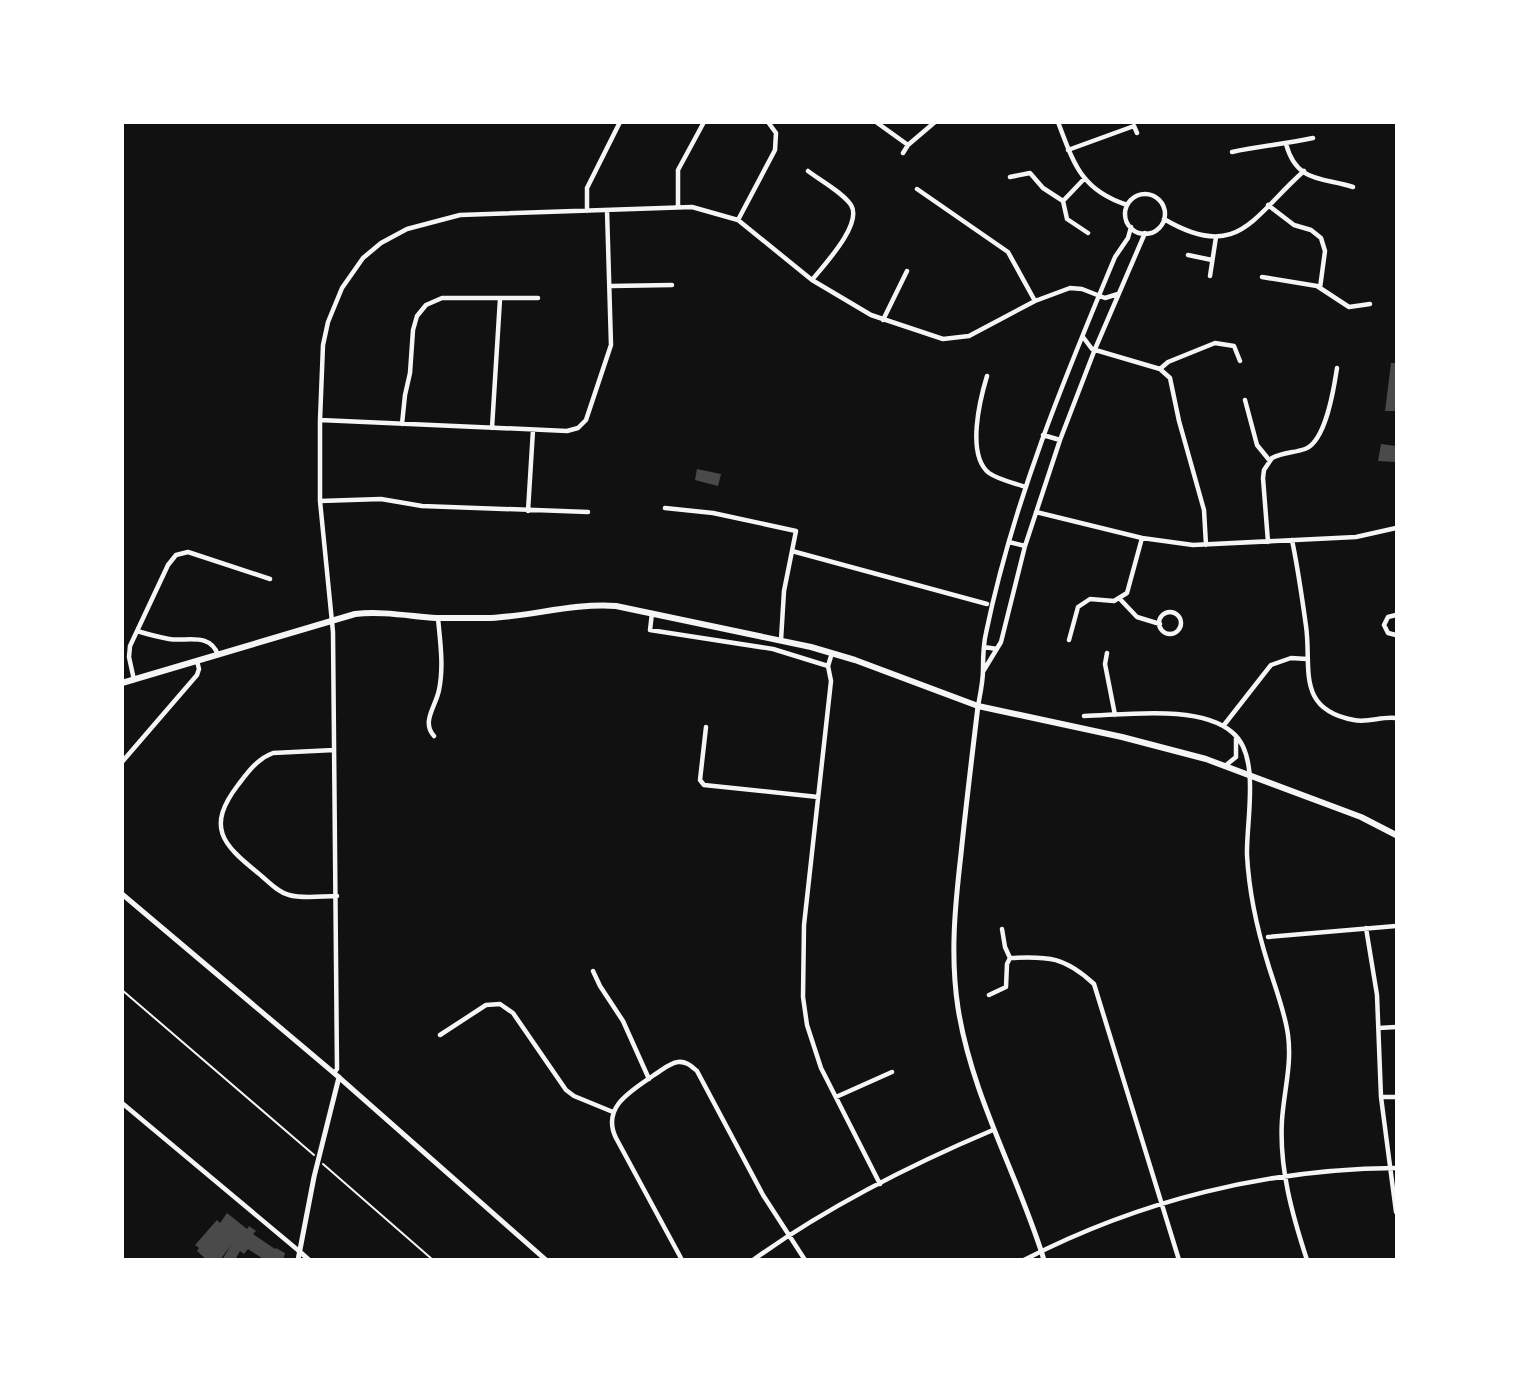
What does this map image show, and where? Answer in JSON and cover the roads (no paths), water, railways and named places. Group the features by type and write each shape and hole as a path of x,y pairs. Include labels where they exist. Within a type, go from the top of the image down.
{"main road":[{"path":"122,683 332,620 370,612 438,618 509,617 587,605 616,606 781,639 832,653 978,706 1122,737 1224,766 1361,817 1396,835"}],"street":[{"path":"587,211 587,188 620,122"},
{"path":"678,207 678,170 704,122"},
{"path":"738,220 775,150 776,133 768,122"},
{"path":"876,122 908,145"},
{"path":"902,153 935,122"},
{"path":"1058,122 1068,150 1084,179 1100,194 1127,205"},
{"path":"1068,150 1134,126 1137,132"},
{"path":"1232,152 1312,138"},
{"path":"1286,144 1293,162 1318,181 1353,187"},
{"path":"808,171 849,202 854,212 853,222 846,236 812,280"},
{"path":"1164,219 1187,232 1216,237 1239,232 1304,171"},
{"path":"1010,177 1030,173 1043,188 1063,201 1067,219 1088,233"},
{"path":"1063,201 1084,179"},
{"path":"917,189 1008,252 1035,301"},
{"path":"1152,195 1164,206 1164,219 1156,230 1145,233 1131,227 1125,216 1127,205 1135,196 1152,195"},
{"path":"1268,205 1294,225 1311,230 1321,238 1325,251 1320,288"},
{"path":"298,1259 337,1067 332,620 320,501 323,345 328,322 342,288 371,250 407,229 443,218 474,214 678,207 704,209 738,220 833,294 883,320 932,337 960,338 1035,301 1070,288 1109,298 1118,294"},
{"path":"320,420 533,430 567,431 578,428 586,420 612,342 607,209"},
{"path":"1044,1259 993,1130 967,1050 958,1009 954,970 955,906 984,671 984,647 1009,542 1043,435 1115,257 1131,227"},
{"path":"984,671 998,649 1025,547 1060,440 1095,349 1145,233"},
{"path":"1210,276 1216,237"},
{"path":"1188,255 1212,260"},
{"path":"883,320 907,271"},
{"path":"1262,276 1320,288 1349,307 1370,304"},
{"path":"611,286 672,285"},
{"path":"402,424 413,330 420,312 429,303 442,298 538,298"},
{"path":"492,428 500,299"},
{"path":"1082,336 1087,344 1095,349 1160,369 1170,378 1204,510 1206,545"},
{"path":"1160,369 1168,362 1215,342 1234,346 1240,361"},
{"path":"1268,542 1264,470 1269,461 1283,453 1307,448 1320,435 1337,368"},
{"path":"987,376 977,418 981,461 991,474 1026,487"},
{"path":"1245,400 1257,445 1269,461"},
{"path":"528,511 533,430"},
{"path":"1043,435 1060,440"},
{"path":"320,501 381,499 417,506 588,512"},
{"path":"665,508 713,513 796,531 784,591 781,639"},
{"path":"1036,512 1142,538 1206,545 1356,537 1396,528"},
{"path":"1069,640 1078,607 1090,599 1114,601 1127,593 1142,538"},
{"path":"1292,540 1307,629 1307,659 1312,692 1327,710 1352,720 1396,718"},
{"path":"1009,542 1025,547"},
{"path":"792,551 987,604"},
{"path":"134,680 130,651 136,631 172,558 188,552 270,579"},
{"path":"1119,598 1137,617 1160,624 1165,633 1178,631 1180,617 1170,612 1161,617 1160,624"},
{"path":"652,612 650,630 773,649 828,666"},
{"path":"1396,615 1388,617 1384,625 1388,634 1396,635"},
{"path":"434,736 428,723 441,681 438,618"},
{"path":"136,631 170,639 203,639 213,646 218,654"},
{"path":"984,647 998,649"},
{"path":"832,653 828,666 831,681 804,925 804,1011 821,1068 880,1184"},
{"path":"1107,653 1105,664 1115,715"},
{"path":"1224,725 1271,665 1284,659 1307,659"},
{"path":"122,762 197,675 197,661"},
{"path":"1084,716 1186,715 1224,725 1236,734 1245,750 1251,776 1247,827 1250,888 1264,951 1288,1033 1290,1061 1282,1120 1285,1176 1307,1259"},
{"path":"706,727 700,780 704,785 818,797"},
{"path":"1224,766 1236,757 1236,734"},
{"path":"334,750 273,753 266,756 252,767 236,787 222,808 220,820 223,837 235,855 279,890 297,896 337,896"},
{"path":"122,894 336,1075 546,1259"},
{"path":"1269,937 1396,926"},
{"path":"1002,929 1010,958"},
{"path":"1366,929 1377,995 1381,1097 1396,1212"},
{"path":"1010,958 1058,960 1072,966 1094,984 1179,1259"},
{"path":"989,995 1006,987 1007,964 1010,958"},
{"path":"593,971 623,1021 649,1079"},
{"path":"440,1035 486,1005 504,1006 513,1013 566,1090 613,1112"},
{"path":"1379,1027 1396,1027"},
{"path":"682,1259 614,1134 612,1121 613,1112 621,1099 677,1062 694,1068 757,1185 805,1259"},
{"path":"836,1097 892,1072"},
{"path":"1381,1097 1396,1097"},
{"path":"122,1103 309,1259"},
{"path":"753,1259 880,1184 993,1130"},
{"path":"1024,1259 1110,1221 1202,1191 1285,1176 1396,1168"}]}
